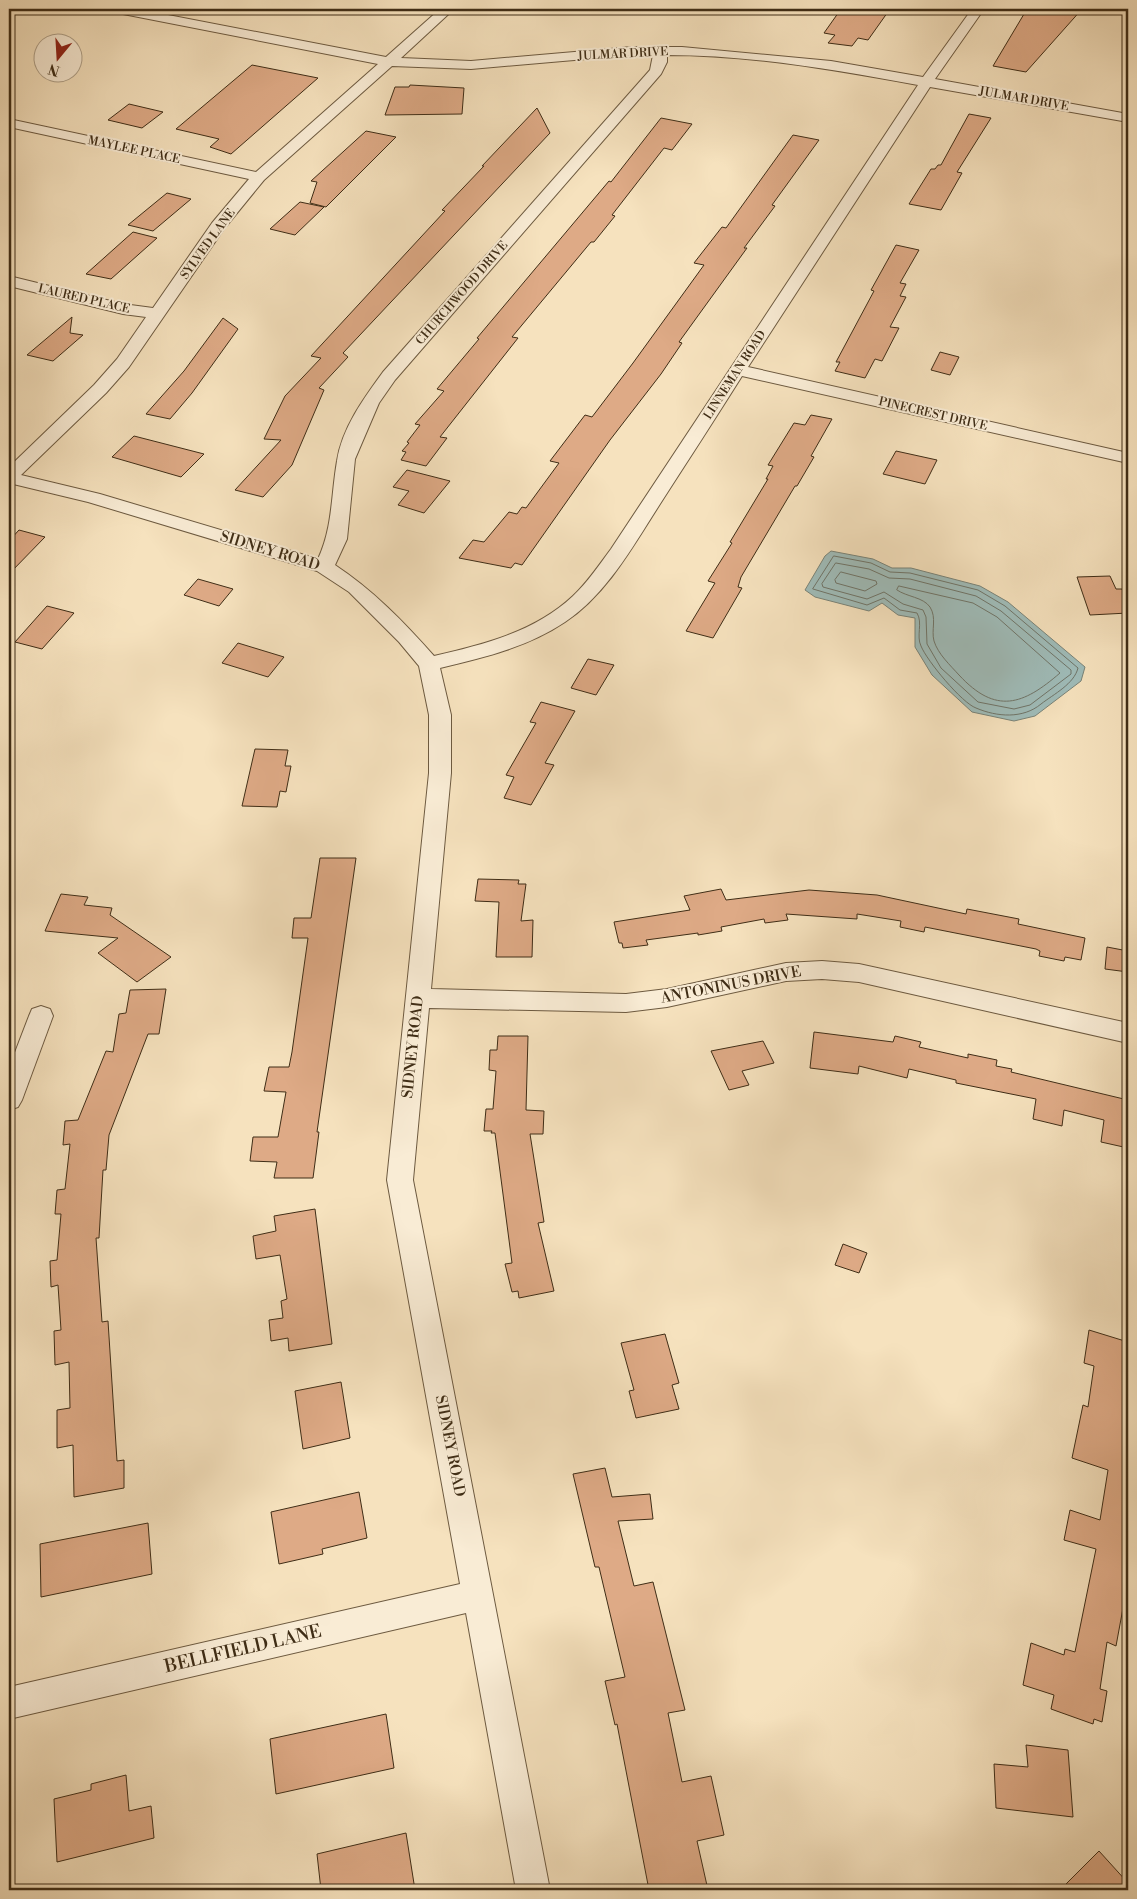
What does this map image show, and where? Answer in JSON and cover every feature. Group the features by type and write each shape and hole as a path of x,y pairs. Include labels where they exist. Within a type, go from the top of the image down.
{"street":[{"name":"JULMAR DRIVE","path":"118,9 246,36 389,62 471,65 660,51 754,56 928,82 1128,118"},
{"name":"SYLVED LANE","path":"9,477 100,389 123,363 159,314 218,226 259,178 448,9"},
{"name":"LINNEMAN ROAD","path":"428,664 487,649 525,635 552,621 574,606 591,589 618,552 978,9"},
{"name":"CHURCHWOOD DRIVE","path":"324,567 337,539 346,459 354,436 370,403 389,376 656,71 660,62 660,51"},
{"name":"MAYLEE PLACE","path":"9,123 259,178"},
{"name":"LAURED PLACE","path":"9,281 123,309 159,314"},
{"name":"PINECREST DRIVE","path":"738,370 1128,458"},
{"name":"SIDNEY ROAD","path":"9,477 152,515 324,567 356,588 406,637 428,664 440,715 440,774 400,1180 533,1890"},
{"name":"ANTONINUS DRIVE","path":"418,998 626,1003 667,998 786,972 822,970 859,973 1128,1033"},
{"path":"9,1100 41,1016"},
{"name":"BELLFIELD LANE","path":"9,1703 478,1595"}],"water":[{"path":"831,551 873,559 892,568 911,568 980,586 1008,602 1085,667 1081,681 1035,716 1014,721 972,712 932,675 915,647 915,618 898,615 882,603 869,611 815,597 805,590 825,556"}],"building":[{"path":"841,9 890,9 868,40 858,38 852,46 828,43 835,35 824,33"},
{"path":"1027,9 1082,9 1026,72 993,66"},
{"path":"252,65 318,78 231,154 210,147 219,139 176,129"},
{"path":"410,85 464,88 462,114 385,115 395,87 409,87"},
{"path":"129,104 163,112 142,128 108,120"},
{"path":"537,108 550,133 343,353 348,357 319,388 324,390 292,465 263,497 235,490 281,440 264,439 285,396 321,358 311,356 445,211 442,210 484,166 482,166"},
{"path":"969,114 991,118 957,172 962,173 941,210 909,204 931,169 941,165"},
{"path":"661,118 692,124 672,150 664,148 612,215 615,216 512,337 518,338 440,437 447,438 426,466 401,460 406,452 402,451 420,425 415,424 444,391 437,389 479,339 477,338 609,181 611,182"},
{"path":"366,131 396,137 326,207 310,203 317,182 311,181"},
{"path":"793,135 819,140 772,205 775,206 744,248 747,248 679,342 682,343 661,374 610,440 522,565 515,563 511,568 459,558 473,540 484,542 509,512 517,514 522,507 526,508 559,463 550,461 585,415 592,417 633,363 704,265 694,263 722,227 726,228"},
{"path":"167,193 191,199 153,231 128,225"},
{"path":"300,202 324,207 295,235 270,229"},
{"path":"133,232 157,238 111,279 86,274"},
{"path":"896,245 919,250 900,283 906,284 900,296 906,297 890,327 899,328 882,361 875,359 865,378 835,371 840,362 836,362 874,291 871,290"},
{"path":"72,317 70,333 83,335 53,361 27,355"},
{"path":"223,318 238,329 192,393 170,419 146,414 184,371"},
{"path":"940,352 959,357 950,375 931,370"},
{"path":"811,415 832,419 811,456 814,457 741,577 738,587 742,588 713,638 686,631 715,583 708,581 768,479 766,479 773,466 768,465 794,423 805,425"},
{"path":"134,436 204,454 181,477 112,457"},
{"path":"896,451 937,460 925,484 883,474"},
{"path":"407,470 450,481 424,513 398,505 409,491 393,487"},
{"path":"19,530 45,537 9,574 9,541"},
{"path":"1110,576 1116,589 1122,589 1128,604 1128,613 1090,615 1077,577"},
{"path":"198,579 233,589 219,606 184,595"},
{"path":"47,606 74,613 42,649 15,642"},
{"path":"238,643 284,657 268,677 222,663"},
{"path":"588,659 614,665 596,695 571,688"},
{"path":"541,702 575,711 545,763 554,765 531,805 504,798 514,777 506,775 536,723 530,722"},
{"path":"255,749 288,750 285,766 291,766 286,792 280,791 277,807 242,806"},
{"path":"320,858 356,858 317,1132 319,1132 313,1178 274,1178 277,1162 250,1161 253,1137 278,1137 286,1092 264,1091 269,1067 289,1067 308,938 292,938 294,918 311,918"},
{"path":"478,879 519,880 518,884 526,884 521,921 533,920 532,957 496,957 499,902 475,901"},
{"path":"721,889 726,900 809,890 877,895 966,914 967,909 1019,919 1018,924 1085,938 1081,960 1065,957 1064,961 1039,956 1040,951 1036,949 925,927 924,932 900,927 901,921 857,914 857,919 786,914 788,920 765,923 764,919 721,927 722,931 646,940 648,945 623,948 622,943 619,943 614,922 690,910 684,896"},
{"path":"61,894 88,897 84,905 112,908 110,915 171,957 137,982 98,953 118,938 45,931"},
{"path":"1107,947 1128,951 1128,972 1105,969"},
{"path":"166,989 159,1034 148,1034 109,1135 106,1170 103,1170 99,1238 96,1238 102,1322 108,1321 117,1461 124,1460 124,1488 74,1497 73,1445 57,1448 57,1410 70,1408 69,1362 55,1365 54,1331 61,1330 58,1285 51,1287 50,1261 57,1260 61,1214 55,1214 57,1190 65,1189 70,1144 63,1145 65,1121 78,1120 106,1051 113,1052 119,1014 126,1013 130,990"},
{"path":"814,1032 893,1042 895,1036 921,1042 919,1047 968,1058 968,1054 997,1060 996,1066 1012,1069 1011,1072 1128,1100 1128,1148 1101,1142 1104,1120 1064,1110 1062,1126 1033,1119 1036,1099 956,1083 956,1080 909,1069 907,1078 859,1066 858,1074 810,1068"},
{"path":"498,1036 528,1036 526,1110 544,1111 543,1134 530,1134 544,1222 538,1223 554,1291 519,1298 518,1291 512,1292 505,1264 512,1263 495,1133 484,1131 486,1109 493,1109 496,1071 489,1070 490,1050 497,1050"},
{"path":"763,1041 774,1063 742,1071 749,1085 729,1090 711,1051"},
{"path":"315,1209 332,1344 289,1351 288,1338 271,1341 269,1320 283,1318 281,1301 287,1299 280,1255 256,1259 253,1236 276,1231 274,1216"},
{"path":"843,1244 867,1253 859,1273 835,1265"},
{"path":"1089,1330 1128,1342 1128,1581 1116,1646 1107,1642 1100,1689 1107,1691 1102,1722 1094,1719 1093,1724 1051,1709 1054,1695 1023,1685 1031,1643 1064,1655 1065,1649 1075,1652 1096,1549 1064,1540 1070,1510 1100,1520 1108,1470 1072,1458 1083,1405 1088,1407 1094,1366 1084,1363"},
{"path":"665,1334 679,1383 672,1385 679,1409 636,1418 629,1391 634,1390 621,1343"},
{"path":"341,1382 350,1438 303,1449 295,1391"},
{"path":"605,1468 612,1497 650,1494 653,1519 618,1521 634,1586 653,1582 685,1710 668,1713 682,1782 711,1776 724,1835 697,1841 708,1890 649,1890 617,1724 615,1725 605,1681 625,1677 599,1567 595,1567 573,1474"},
{"path":"359,1492 367,1538 322,1549 323,1554 279,1564 271,1512"},
{"path":"148,1523 152,1574 41,1597 40,1544"},
{"path":"386,1714 394,1768 276,1794 270,1739"},
{"path":"1026,1745 1068,1750 1073,1817 996,1808 994,1764 1028,1767"},
{"path":"126,1775 129,1811 151,1806 154,1838 57,1862 54,1799 91,1790 91,1784"},
{"path":"406,1833 415,1890 347,1890 342,1886 321,1890 317,1854"},
{"path":"1099,1851 1128,1883 1128,1890 1060,1890"}]}
